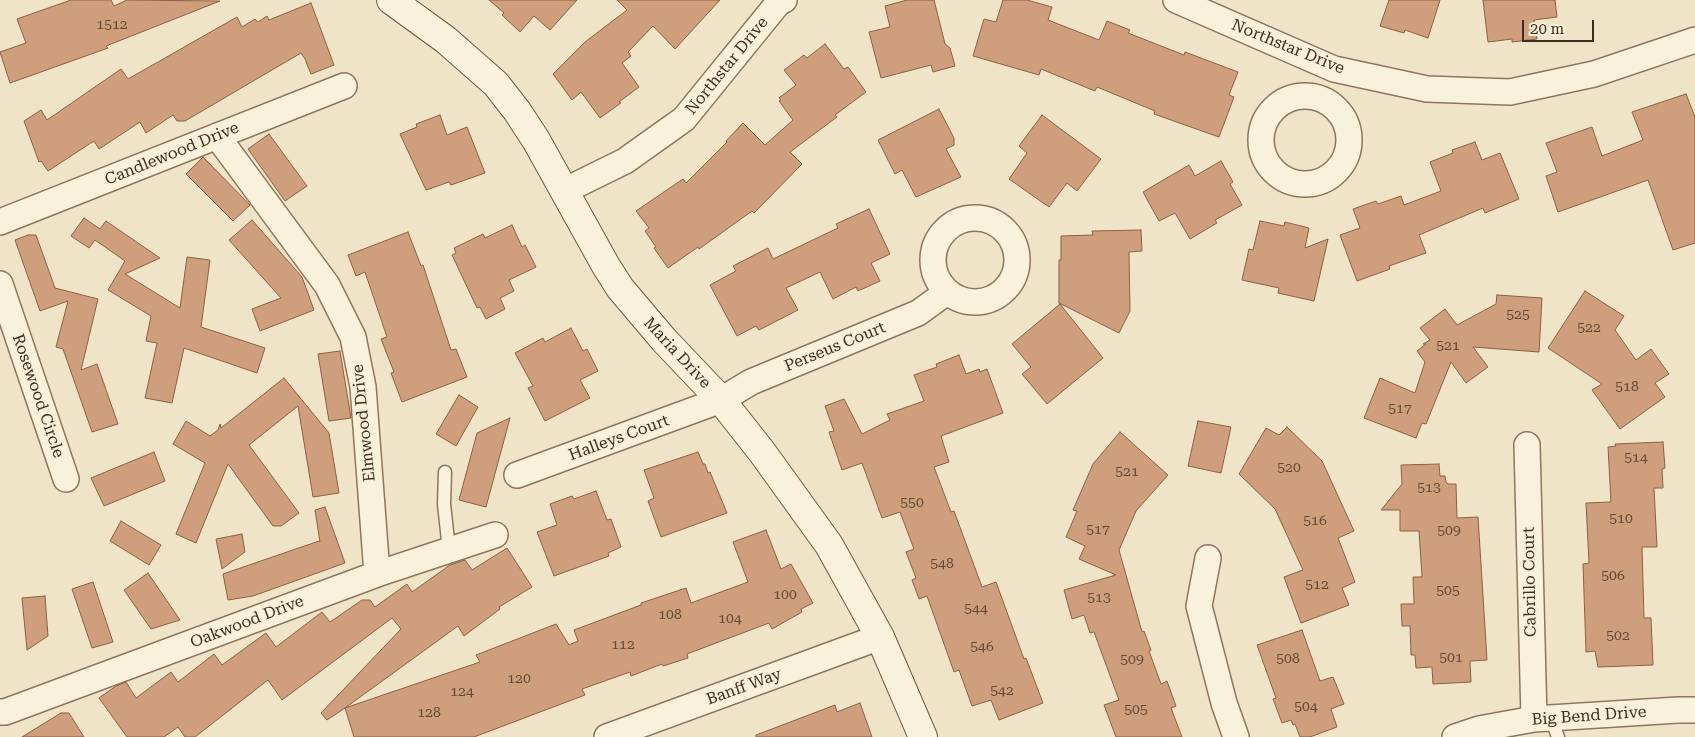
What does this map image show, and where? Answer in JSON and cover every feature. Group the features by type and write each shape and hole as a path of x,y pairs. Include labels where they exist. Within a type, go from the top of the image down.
{"street":[{"name":"Maria Drive","path":"391,0 446,40 496,84 517,111 536,140 620,288 664,340 721,400 762,452 830,545 880,637 923,737"},
{"name":"Northstar Drive","path":"1176,0 1334,69 1428,89 1510,92 1594,74 1695,40"},
{"name":"Northstar Drive","path":"564,191 625,161 684,119 780,1"},
{"path":"1322,99 1334,69"},
{"name":"Candlewood Drive","path":"0,222 344,86"},
{"name":"Elmwood Drive","path":"217,136 327,285 353,337 363,387 377,574"},
{"name":"Rosewood Circle","path":"0,284 66,479"},
{"name":"Perseus Court","path":"721,400 751,382 918,314 948,292"},
{"name":"Halleys Court","path":"517,475 721,400"},
{"name":"Cabrillo Court","path":"1527,445 1547,724"},
{"name":"Oakwood Drive","path":"0,712 14,709 377,574 495,535"},
{"path":"1208,558 1199,606 1224,703 1236,737"},
{"name":"Banff Way","path":"607,737 880,637"},
{"name":"Big Bend Drive","path":"1455,737 1479,729 1695,710"}],"lane":[{"path":"445,472 444,504 449,550"}],"building":[{"path":"71,0 111,0 114,6 127,0 220,1 106,46 108,48 10,83 0,52 26,43 17,19"},
{"path":"489,0 577,0 550,30 534,16 520,32 502,15 504,13"},
{"path":"617,0 720,0 675,49 653,26 628,52 631,56 622,63 639,87 600,118 581,92 572,100 553,74 585,42 627,10"},
{"path":"907,0 934,0 945,44 950,48 955,66 933,72 931,65 881,78 869,32 890,27 885,6"},
{"path":"1003,0 1027,0 1052,7 1048,20 1099,40 1107,21 1130,30 1128,33 1184,55 1185,52 1238,72 1229,95 1234,97 1219,137 1154,114 1155,111 1097,87 1095,91 1041,69 1039,75 973,56 984,19 996,22"},
{"path":"1389,0 1440,0 1428,38 1405,30 1404,33 1380,26"},
{"path":"1483,0 1555,0 1557,17 1534,20 1537,39 1512,42 1512,39 1488,42"},
{"path":"311,3 334,65 311,74 301,53 185,121 177,121 173,115 146,133 140,122 99,149 94,141 48,171 41,161 39,162 24,121 41,110 47,120 121,69 128,79 237,17 242,27 255,19 258,22 267,16 269,20"},
{"path":"825,44 844,69 848,67 866,92 835,115 837,117 790,152 802,164 754,213 752,211 699,249 698,247 668,268 645,231 649,228 636,211 683,179 686,183 743,123 765,145 793,120 779,101 781,100 779,98 796,85 784,70 804,55 807,58"},
{"path":"1686,94 1695,117 1695,243 1673,250 1648,180 1558,212 1546,176 1557,172 1546,143 1592,127 1602,156 1643,140 1632,112"},
{"path":"939,109 954,138 954,145 946,149 961,177 916,197 902,170 895,174 878,140"},
{"path":"440,115 447,135 467,127 485,173 451,185 449,182 426,190 400,134 417,127 416,124"},
{"path":"1042,115 1101,159 1077,191 1067,183 1049,207 1009,179 1027,153 1019,146"},
{"path":"269,134 307,186 285,201 248,149"},
{"path":"1475,142 1482,160 1500,153 1519,199 1485,213 1483,208 1419,235 1426,253 1389,266 1390,269 1357,281 1340,235 1360,228 1353,209 1376,201 1378,204 1401,196 1404,205 1441,191 1430,162 1453,153 1452,150"},
{"path":"203,157 250,205 233,221 186,174"},
{"path":"1221,161 1233,182 1230,184 1242,205 1215,220 1217,223 1190,239 1175,213 1159,221 1143,192 1189,165 1195,176"},
{"path":"869,209 890,254 871,263 880,281 858,291 856,287 833,299 820,272 786,288 798,310 759,330 756,326 737,336 710,285 736,271 733,266 768,248 773,259 838,228 836,224"},
{"path":"84,218 100,229 106,221 160,258 125,274 180,308 187,257 210,260 201,327 265,348 257,373 184,348 172,403 145,398 157,343 146,341 151,316 108,290 125,261 95,240 89,248 71,236"},
{"path":"252,220 302,277 314,310 260,331 252,309 281,298 229,240"},
{"path":"1260,221 1284,226 1285,222 1309,228 1305,248 1328,239 1314,301 1278,293 1279,288 1242,280 1249,249 1253,250"},
{"path":"512,225 522,247 525,245 536,267 509,280 514,291 500,298 505,309 486,319 480,307 477,308 452,255 456,253 454,248 483,234 485,238"},
{"path":"1141,230 1142,251 1129,252 1130,311 1119,333 1059,303 1061,236 1093,235 1092,231"},
{"path":"408,232 421,266 423,265 451,350 456,349 467,377 402,402 391,373 394,372 381,339 387,337 365,272 356,276 348,255"},
{"path":"28,235 36,235 55,288 98,299 81,370 97,364 118,424 92,432 63,349 56,347 68,301 40,311 15,240"},
{"path":"1585,291 1624,316 1615,330 1636,360 1651,349 1669,374 1655,383 1665,397 1620,429 1592,390 1602,384 1548,348"},
{"path":"1497,295 1542,298 1539,352 1473,347 1488,367 1466,383 1451,362 1426,424 1422,423 1416,438 1364,418 1380,378 1415,393 1425,362 1417,351 1430,340 1420,328 1445,309 1457,325 1496,304"},
{"path":"1060,304 1103,358 1047,404 1022,374 1031,367 1012,344"},
{"path":"571,328 583,351 587,349 598,371 580,380 590,398 545,421 528,388 533,386 515,353 543,338 545,342"},
{"path":"340,351 351,418 329,421 318,354"},
{"path":"959,355 966,374 979,369 980,372 987,369 1003,413 941,436 949,462 934,467 951,512 954,511 982,587 996,582 1024,659 1026,658 1043,703 999,720 991,700 972,706 959,670 954,672 927,596 919,599 912,580 916,578 906,552 914,549 900,512 882,518 862,463 842,470 829,432 834,431 825,406 844,399 862,434 890,420 887,414 924,401 914,375 937,367 936,364"},
{"path":"284,378 329,433 339,493 313,497 298,406 249,445 299,513 281,526 273,526 228,464 196,543 176,534 205,463 173,444 186,421 210,436 218,430 220,424 221,428"},
{"path":"459,395 478,407 456,446 436,434"},
{"path":"510,418 486,507 459,500 477,433"},
{"path":"1198,421 1231,427 1221,473 1188,466"},
{"path":"1287,427 1322,461 1354,531 1338,538 1355,582 1342,588 1349,605 1301,623 1284,577 1303,570 1275,509 1239,474 1266,428 1279,435"},
{"path":"1120,432 1168,475 1136,511 1119,550 1142,632 1144,631 1151,650 1149,651 1161,684 1167,681 1176,706 1171,708 1182,737 1116,737 1104,705 1119,700 1094,632 1090,633 1084,615 1072,619 1064,590 1116,575 1079,559 1085,546 1066,537 1077,511 1073,510 1093,464"},
{"path":"1663,442 1665,468 1662,469 1663,488 1654,488 1657,547 1642,547 1644,618 1651,618 1653,665 1598,667 1595,651 1586,652 1583,564 1589,563 1586,503 1611,502 1608,447 1616,446 1615,444"},
{"path":"154,452 165,481 104,506 91,478"},
{"path":"698,452 708,473 710,472 727,513 661,537 648,501 654,498 644,470"},
{"path":"1439,464 1440,476 1445,476 1448,484 1456,484 1457,518 1478,517 1487,660 1470,661 1471,682 1433,684 1432,667 1416,668 1415,655 1411,655 1410,626 1402,626 1401,604 1414,604 1413,577 1422,577 1419,531 1400,531 1400,510 1381,510 1402,484 1401,465"},
{"path":"596,491 607,520 611,519 621,547 608,553 609,556 554,576 537,532 557,525 550,504 572,496 574,499"},
{"path":"325,507 345,563 253,596 228,600 223,574 320,542 315,510"},
{"path":"121,521 161,545 149,565 110,541"},
{"path":"766,530 781,569 791,564 813,603 801,609 802,612 772,629 769,623 687,654 688,658 663,666 662,664 631,676 630,672 582,689 585,695 474,737 354,737 345,708 480,662 476,655 556,624 569,645 578,641 574,630 641,605 641,603 686,588 691,603 748,582 733,542"},
{"path":"242,534 245,552 222,569 216,539"},
{"path":"507,548 532,587 499,607 500,609 464,636 458,626 327,720 321,713 401,629 392,618 282,700 268,680 195,737 185,737 178,727 164,737 127,737 99,698 116,686 126,682 136,698 171,672 178,682 214,654 222,665 266,633 276,647 322,612 330,622 362,600 370,600 375,607 407,584 412,592 450,565 465,560 472,570"},
{"path":"148,573 180,620 151,629 124,590"},
{"path":"93,582 113,642 92,648 72,589"},
{"path":"45,596 48,636 27,650 22,598"},
{"path":"1302,630 1320,681 1333,677 1344,704 1331,709 1337,727 1310,737 1300,737 1295,724 1293,725 1291,720 1282,723 1273,699 1276,698 1257,645"},
{"path":"860,703 872,737 756,737 756,735 835,705 837,712"},
{"path":"61,713 69,713 84,737 22,737"}]}
